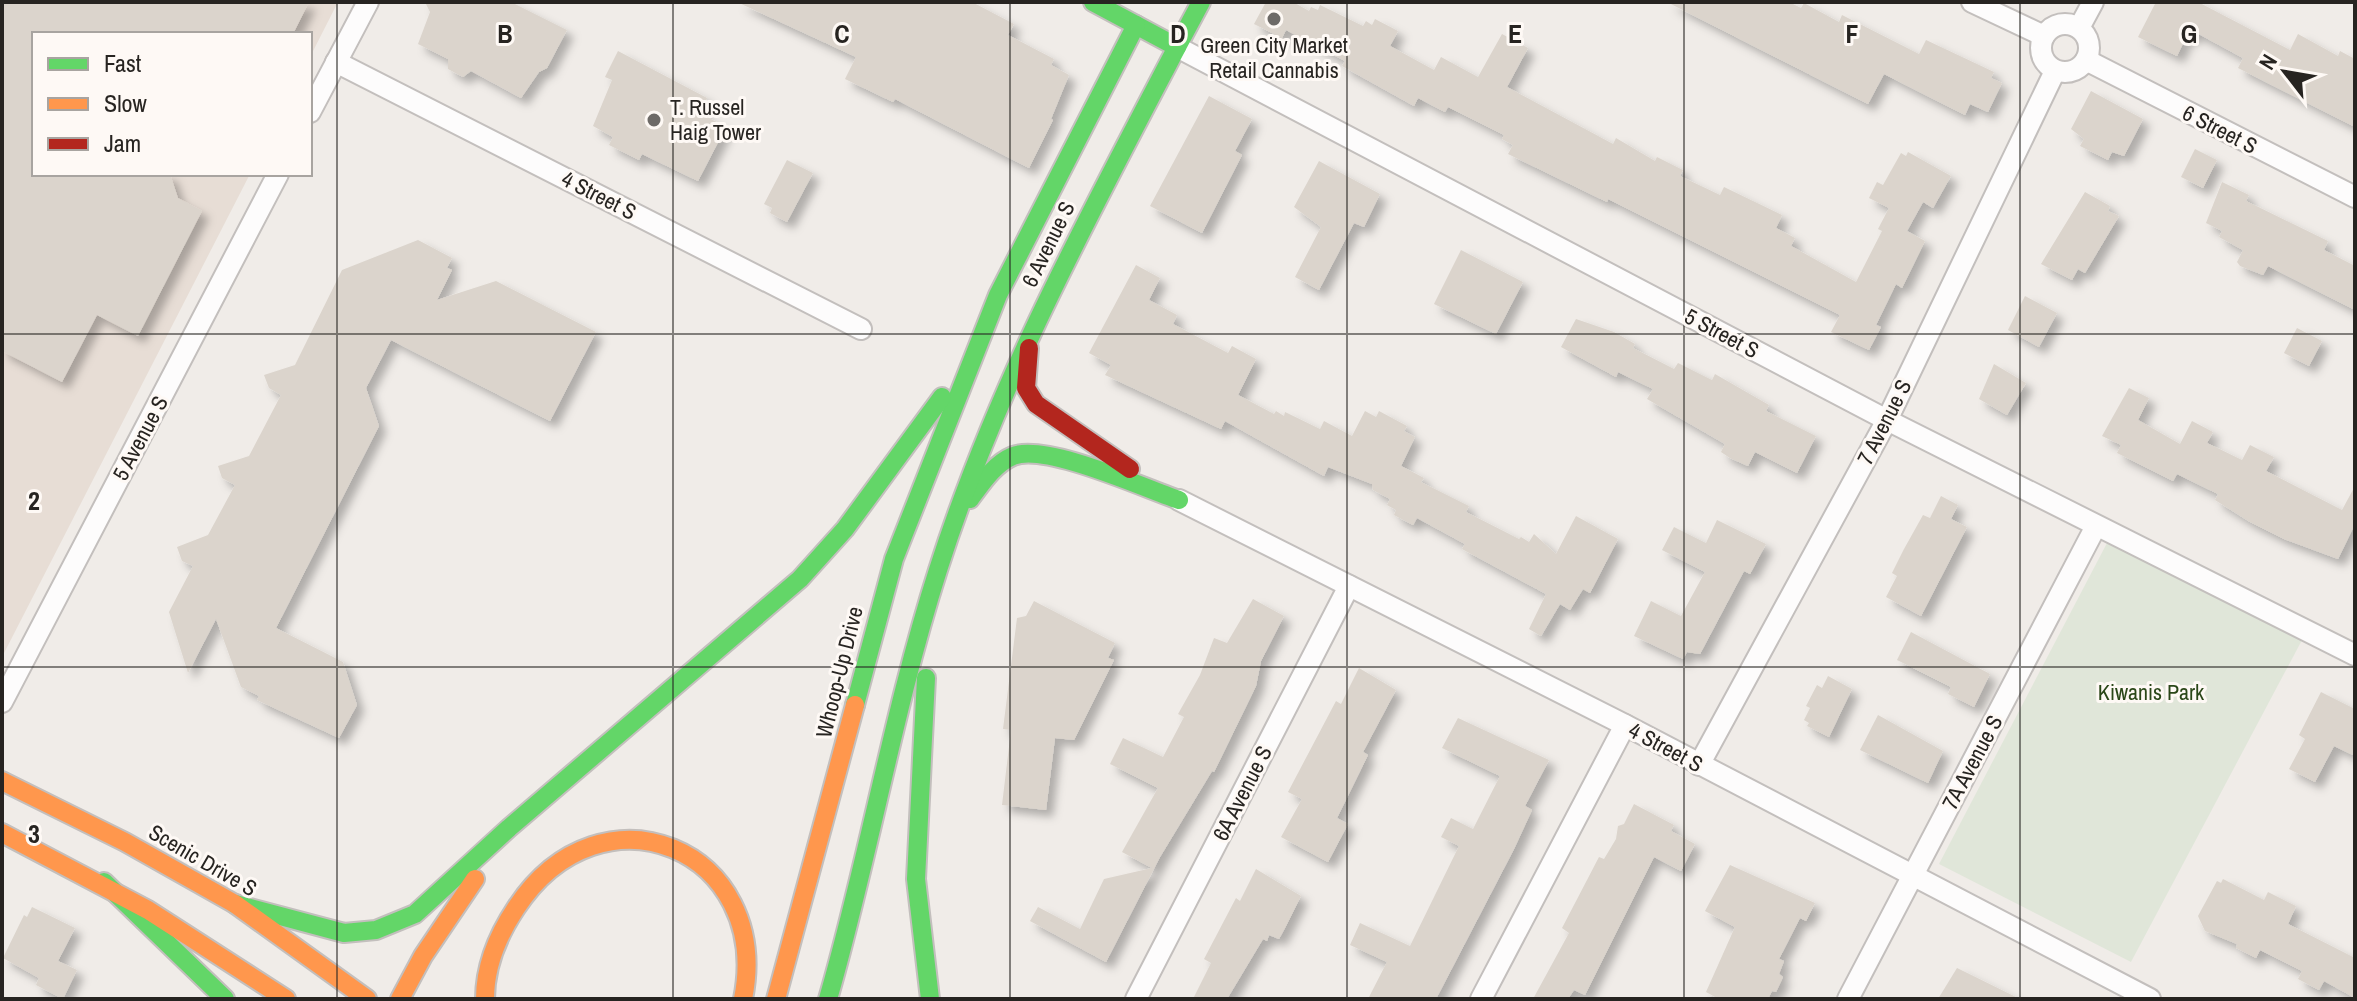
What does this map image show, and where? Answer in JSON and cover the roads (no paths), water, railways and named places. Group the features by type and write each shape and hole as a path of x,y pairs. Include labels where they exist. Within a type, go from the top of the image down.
{"main road":[{"name":"5 Street S","path":"1093,2 1139,19 1177,47"},
{"name":"6 Avenue S","path":"957,516 987,432 1030,335 1201,2"},
{"name":"6 Avenue S","path":"968,364 998,295 1139,19"},
{"path":"1030,335 1026,388 1036,404 1179,500"},
{"path":"235,904 344,933 376,930 415,914 509,828 800,579 845,529 968,364"},
{"name":"Whoop-Up Drive","path":"776,999 894,559 968,364"},
{"path":"828,999 932,592 957,516 992,470 1018,454 1042,455 1067,462 1179,500"},
{"path":"930,999 914,843 932,592"},
{"name":"Scenic Drive S","path":"2,781 125,842 235,904 367,999"},
{"path":"400,999 423,956 509,828"},
{"path":"2,833 104,882 220,952 286,999"},
{"path":"485,999 498,938 516,903 545,869 577,849 620,836 656,841 688,853 710,871 730,900 741,925 749,963 743,999"},
{"path":"104,882 225,999"}],"street":[{"path":"312,108 368,2"},
{"path":"1972,2 2044,36"},
{"path":"2079,28 2093,2"},
{"path":"2064,24 2079,28 2089,41 2086,60 2071,73 2055,71 2041,52 2044,36 2064,24"},
{"name":"5 Street S","path":"1177,47 1887,420 2355,655"},
{"name":"6 Street S","path":"2086,60 2355,197"},
{"name":"4 Street S","path":"336,62 861,329"},
{"name":"7 Avenue S","path":"1699,765 1887,420 2055,71"},
{"name":"5 Avenue S","path":"2,702 277,176"},
{"name":"4 Street S","path":"1179,500 1625,725 1911,877 2150,999"},
{"name":"7A Avenue S","path":"1848,999 2096,526"},
{"name":"6A Avenue S","path":"1136,999 1349,586"},
{"path":"1481,999 1625,725"}],"place":[{"name":"Green City Market Retail Cannabis","path":"1274,19"},
{"name":"T. Russel Haig Tower","path":"654,120"}],"park label":[{"name":"Kiwanis Park","path":"2151,692"}]}
